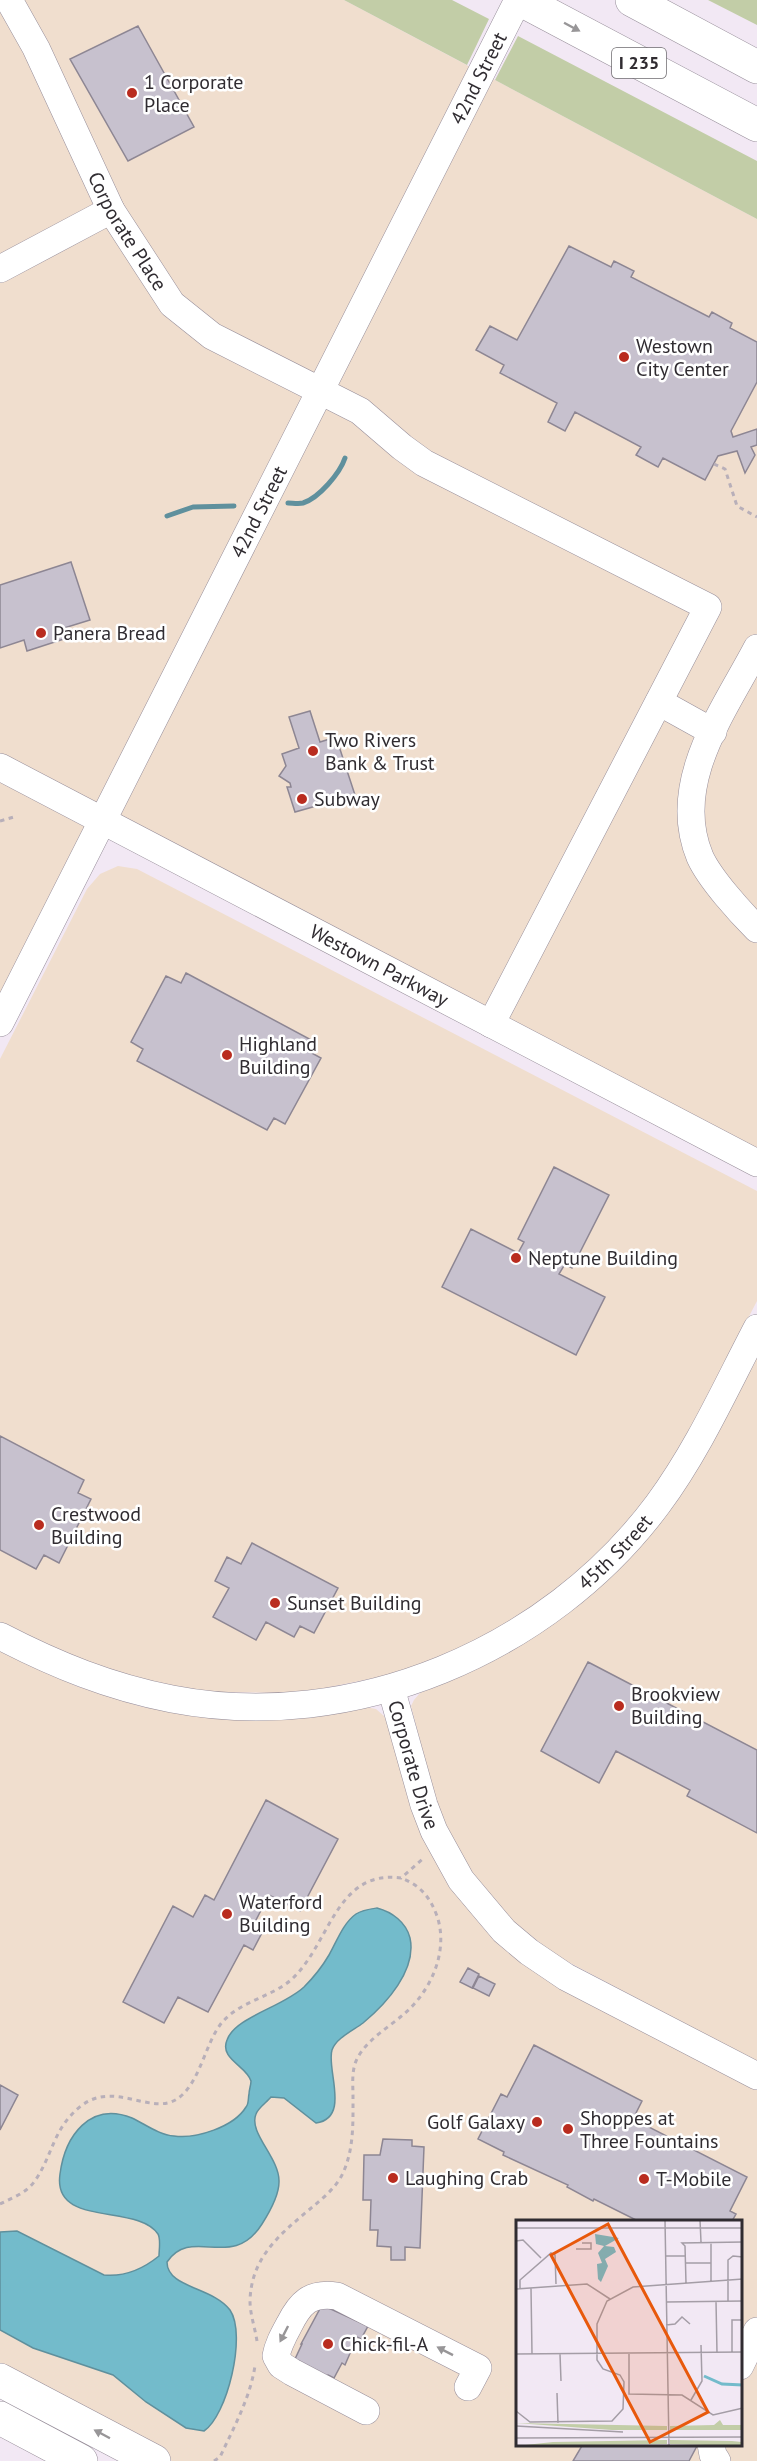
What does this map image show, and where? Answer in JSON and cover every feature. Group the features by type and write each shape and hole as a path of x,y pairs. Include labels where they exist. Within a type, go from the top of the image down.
{"main road":[{"name":"I 235","path":"519,0 757,125"},
{"name":"I 235","path":"632,0 757,67"},
{"path":"674,0 757,42"},
{"path":"0,2380 154,2461"},
{"path":"0,2418 81,2461"}],"street":[{"name":"Corporate Place","path":"9,0 36,48 111,210 172,304 212,336 360,411 424,463 708,607 659,702"},
{"name":"42nd Street","path":"0,1023 519,0"},
{"path":"0,269 111,210"},
{"path":"757,648 700,756 692,794 691,818 701,859 757,929"},
{"path":"491,1024 659,702 713,732"},
{"name":"Westown Parkway","path":"0,767 757,1163"},
{"name":"45th Street","path":"391,1688 430,1675 481,1653 527,1627 595,1573 648,1517 680,1472 757,1328"},
{"name":"Corporate Drive","path":"0,1636 88,1677 120,1687 200,1703 280,1706 326,1701 391,1688 424,1805 442,1846 461,1880 504,1931 529,1952 566,1977 757,2076"},
{"path":"366,2411 292,2372 281,2365 276,2356 278,2346 298,2307 309,2299 323,2294 337,2296 478,2368 468,2387"},
{"path":"742,2364 757,2331"},
{"path":"711,2446 717,2461"}],"path":[{"path":"714,464 724,469 737,506 757,517"},
{"path":"0,821 16,816"},
{"path":"401,1878 423,1858 442,1846"},
{"path":"0,2204 34,2183 56,2135 73,2113 88,2101 103,2096 163,2103 177,2099 189,2087 220,2025 232,2013 291,1979 311,1957 330,1922 349,1896 372,1879 390,1877 411,1882 424,1892 438,1918 441,1936 434,1973 414,2003 371,2041 358,2056 353,2072 352,2144 338,2182 274,2240 258,2264 250,2302 257,2346"},
{"path":"214,2461 220,2459 248,2396 256,2362"}],"shaded area":[{"path":"0,0 344,0 757,219 757,1163 104,821 0,1023"},
{"path":"118,866 137,869 757,1191 757,1301 680,1449 662,1478 620,1532 571,1579 515,1620 455,1652 389,1675 320,1689 284,1693 214,1692 178,1687 109,1671 43,1645 0,1622 0,1059 87,889 100,874"},
{"path":"757,1354 757,2062 557,1956 512,1921 477,1882 452,1840 434,1796 411,1706 420,1693 470,1672 535,1636 595,1591 622,1566 670,1509"},
{"path":"0,1650 76,1686 139,1706 172,1712 237,1718 301,1717 365,1707 376,1709 384,1716 387,1723 425,1841 451,1888 485,1930 504,1948 570,1993 757,2090 757,2461 172,2461 0,2370"}],"green space":[{"path":"344,0 452,0 489,19 467,65"},
{"path":"708,0 757,0 757,25"},
{"path":"518,36 757,161 757,219 495,80"}],"water":[{"path":"377,1908 393,1915 408,1932 411,1950 409,1962 390,1996 363,2023 341,2038 334,2046 331,2058 335,2103 332,2112 326,2119 316,2123 284,2098 271,2097 257,2112 255,2121 260,2138 275,2164 279,2187 262,2224 250,2238 238,2245 188,2247 177,2252 167,2262 169,2271 174,2277 222,2302 230,2310 235,2322 235,2355 232,2374 227,2393 212,2423 204,2431 186,2428 146,2402 113,2375 33,2348 0,2330 0,2232 17,2231 104,2275 119,2275 133,2271 159,2256 159,2236 147,2225 133,2219 82,2209 69,2202 61,2191 60,2174 67,2147 82,2125 104,2114 117,2114 132,2118 163,2134 193,2136 224,2126 233,2120 247,2106 251,2081 227,2052 227,2040 232,2032 249,2018 304,1987 323,1964 351,1918 366,1910"}],"building":[{"name":"1 Corporate Place","path":"138,26 194,127 128,161 70,59"},
{"name":"Westown City Center","path":"569,246 611,267 614,261 634,271 631,277 709,317 712,312 732,323 730,328 757,342 757,382 731,431 733,437 757,429 757,445 751,447 755,455 745,473 737,451 718,456 705,480 663,458 658,467 636,455 641,447 575,412 565,431 548,422 557,403 500,373 504,365 476,350 490,326 517,340"},
{"path":"71,562 90,620 64,628 67,638 27,651 24,640 0,648 0,585"},
{"path":"310,711 320,742 336,737 355,795 295,812 287,787 291,787 290,783 279,776 286,766 282,754 299,748 289,717"},
{"name":"Highland Building","path":"186,973 315,1042 308,1051 321,1058 285,1124 274,1118 267,1130 137,1061 143,1049 131,1042 166,976 181,983"},
{"name":"Neptune Building","path":"554,1167 609,1195 572,1268 565,1264 559,1274 605,1297 576,1355 442,1287 471,1229 518,1253 524,1242 518,1239"},
{"name":"Crestwood Building","path":"0,1436 84,1480 78,1493 91,1499 59,1563 44,1555 36,1569 0,1550"},
{"name":"Sunset Building","path":"252,1543 338,1588 314,1633 300,1626 294,1637 266,1622 256,1640 213,1617 229,1588 215,1581 227,1557 241,1564"},
{"name":"Brookview Building","path":"588,1662 757,1750 757,1833 687,1796 690,1790 616,1751 599,1783 541,1751"},
{"name":"Waterford Building","path":"266,1800 338,1839 300,1911 269,1895 255,1922 265,1927 253,1950 244,1945 208,2012 178,1997 164,2023 123,2002 173,1906 193,1917 205,1895 214,1900"},
{"path":"468,1968 479,1974 472,1988 460,1982"},
{"path":"479,1976 495,1984 489,1996 473,1988"},
{"name":"Shoppes at Three Fountains","path":"534,2045 642,2101 633,2119 747,2177 730,2211 736,2214 733,2220 636,2220 594,2199 593,2201 567,2187 568,2185 503,2155 504,2152 478,2139 501,2094 507,2097"},
{"path":"0,2085 18,2095 0,2130"},
{"name":"Laughing Crab","path":"383,2139 412,2140 412,2146 424,2147 420,2248 405,2247 405,2260 391,2260 391,2247 377,2246 378,2230 370,2230 371,2200 363,2200 364,2155 380,2155"},
{"name":"Chick-fil-A","path":"322,2305 368,2326 361,2339 357,2337 345,2365 342,2363 334,2378 328,2375 324,2383 295,2359"},
{"path":"582,2446 697,2446 689,2461 573,2461"}],"waterway":[{"path":"288,503 303,503 316,496 334,478 345,458"},
{"path":"167,516 193,507 234,506"}],"place":[{"name":"1 Corporate Place","path":"132,93"},
{"name":"Westown City Center","path":"624,357"},
{"name":"Panera Bread","path":"41,633"},
{"name":"Two Rivers Bank & Trust","path":"313,751"},
{"name":"Subway","path":"302,799"},
{"name":"Highland Building","path":"227,1055"},
{"name":"Neptune Building","path":"516,1258"},
{"name":"Crestwood Building","path":"39,1525"},
{"name":"Sunset Building","path":"275,1603"},
{"name":"Brookview Building","path":"619,1706"},
{"name":"Waterford Building","path":"227,1914"},
{"name":"Golf Galaxy","path":"537,2122"},
{"name":"Shoppes at Three Fountains","path":"568,2129"},
{"name":"Laughing Crab","path":"393,2178"},
{"name":"T-Mobile","path":"644,2179"},
{"name":"Chick-fil-A","path":"328,2344"}]}
